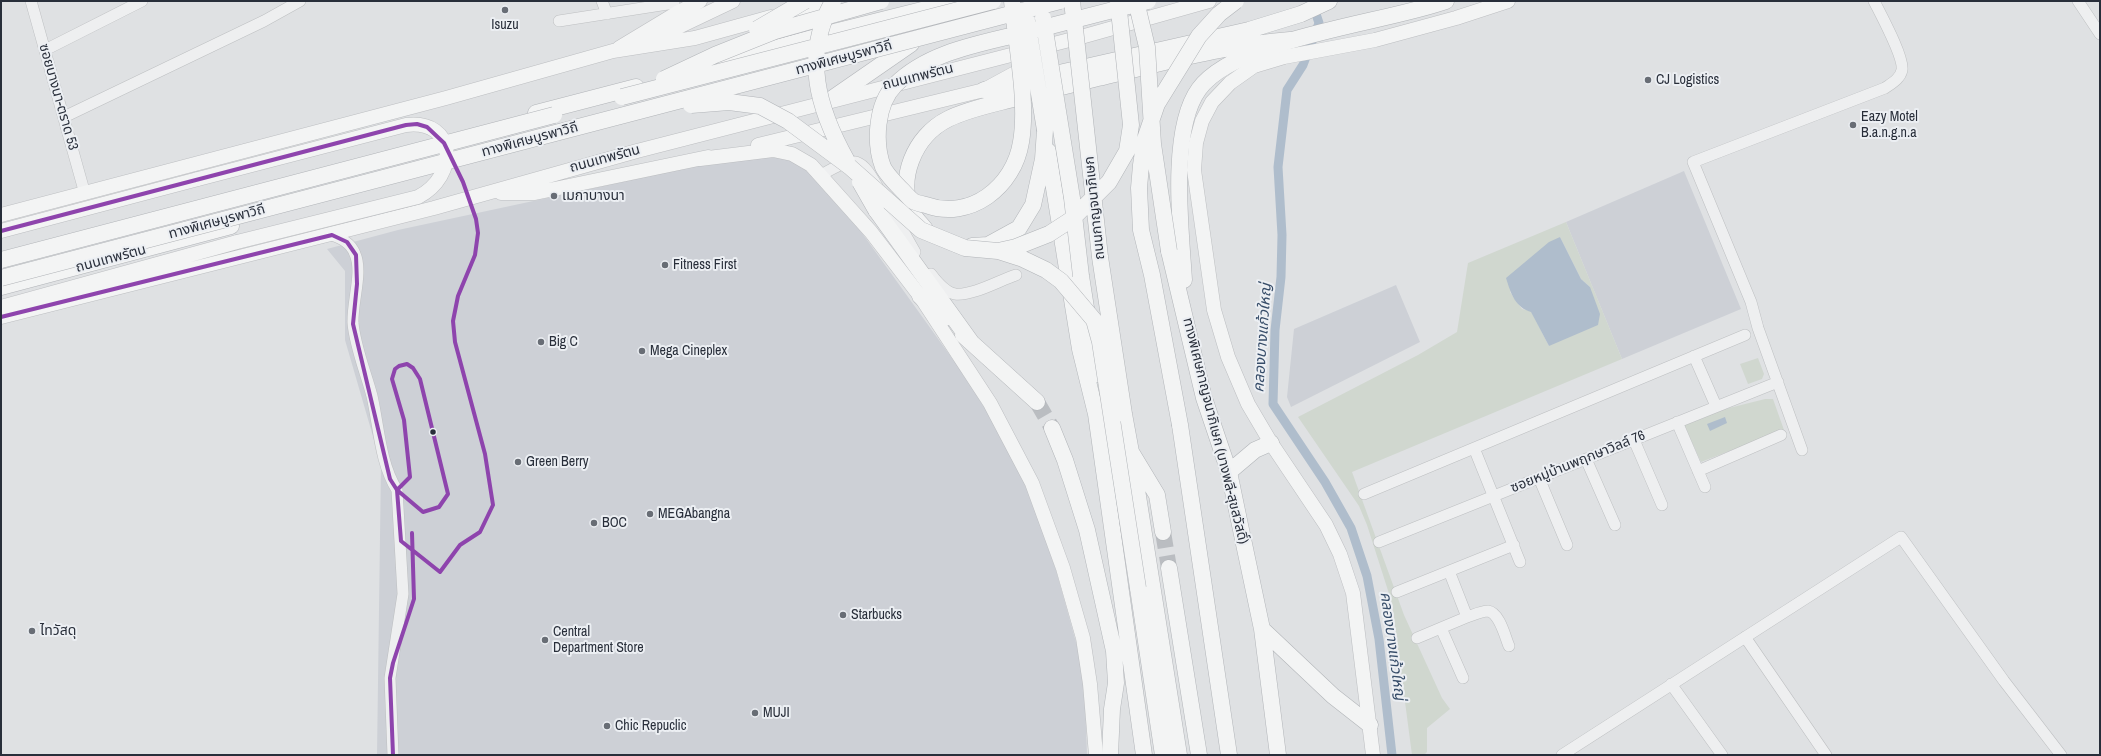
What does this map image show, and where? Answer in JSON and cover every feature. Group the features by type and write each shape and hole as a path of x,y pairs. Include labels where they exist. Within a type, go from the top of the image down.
{"highway":[{"path":"715,55 805,1"},
{"path":"832,1 816,47 816,76 819,96 826,120 836,141 876,210 971,342"},
{"path":"622,97 715,55 775,31 881,1"},
{"path":"1,254 647,84 838,31 958,1"},
{"name":"ทางพิเศษบูรพาวิถี","path":"1,260 993,1"},
{"path":"1012,1 1015,32 1016,40 1022,94 1023,110 1021,143 1013,170 995,191 975,204 954,210 934,208 912,200 884,167 878,140 878,121 883,103 894,86 913,70 937,57 968,47 1006,38 1013,36 1021,34 1066,22 1148,1 1148,47"},
{"path":"1024,1 1045,130 1075,277 1092,346 1096,414 1112,542 1144,755"},
{"path":"1040,1 1072,198 1075,277"},
{"name":"ทางพิเศษบูรพาวิถี","path":"1,278 1060,1"},
{"name":"ถนนกาญจนาภิเษก","path":"1072,1 1100,257 1131,452"},
{"name":"ถนนเทพรัตน","path":"1,287 111,259 504,151 1079,1"},
{"path":"998,251 1016,247 1044,236 1072,219 1109,182 1127,151 1131,125 1118,1"},
{"path":"1136,1 1148,47"},
{"path":"1229,755 1180,425 1152,275 1141,230 1139,188 1145,139 1157,104 1199,36 1220,14 1236,1"},
{"path":"984,90 1249,30 1301,14 1329,1"},
{"path":"1045,130 1040,175 1033,205 1019,228 988,245 964,246 946,242 926,230 914,215 908,198 907,175 914,152 928,134 947,119 984,106 1243,45 1290,40 1340,29 1422,10 1446,1"},
{"path":"1188,325 1182,252 1180,174 1182,138 1187,116 1199,89 1220,69 1290,40"},
{"path":"830,100 911,44"},
{"name":"ทางพิเศษกาญจนาภิเษก (บางพลี-สุขสวัสดิ์)","path":"1148,47 1153,144 1169,251 1188,325 1204,398 1229,472 1262,629 1278,755"},
{"path":"628,114 692,105 730,102 760,106 788,121 850,167 921,230 965,248 998,251 1023,259 1061,281 1094,320 1110,395 1163,755"},
{"path":"920,296 1037,402"},
{"path":"1052,428 1065,460 1088,530 1114,651 1116,683 1112,709 1110,755"},
{"path":"1229,472 1255,450 1272,443"},
{"path":"1131,452 1157,495 1163,532"},
{"path":"1131,452 1180,755"},
{"path":"1169,568 1199,755"},
{"path":"1262,629 1333,696 1370,725"}],"main road":[{"path":"614,51 675,6 700,1"},
{"path":"635,48 733,1"},
{"path":"1,215 446,98 614,51 695,38 832,1"},
{"name":"ถนนเทพรัตน","path":"1,317 332,235 830,100 1081,36 1209,1"},
{"path":"1373,755 1353,593 1340,554 1326,525 1248,404 1228,356 1214,310 1194,170 1196,143 1200,128 1212,102 1230,83 1254,66 1284,57 1375,40 1456,18 1508,1"},
{"path":"482,194 535,193 700,159 984,90 1081,36"},
{"path":"1,231 410,124 421,125 434,131 448,149 442,175 432,188 418,197 237,242 1,307"},
{"path":"700,159 773,150 792,154 811,165 871,232 920,296 990,404 1032,483 1063,568 1083,638 1090,684 1096,755"}],"street":[{"name":"ซอยบางนา-ตราด 53","path":"31,1 85,194"},
{"path":"45,50 142,1"},
{"path":"64,117 264,21 300,1"},
{"path":"602,1 607,14"},
{"path":"1802,450 1751,302 1693,162 1885,88 1898,80 1902,69 1898,52 1874,1"},
{"path":"2078,1 2100,34"},
{"path":"559,21 675,6"},
{"path":"821,175 836,166 849,162 862,165 868,171 909,243 924,266 937,282 948,291 956,294 968,292 1016,275"},
{"path":"332,235 347,242 356,255 357,284 353,324 372,397 386,467 390,479 397,490 404,594 390,686 393,755"},
{"path":"1364,494 1745,335"},
{"path":"1694,356 1716,406"},
{"name":"ซอยหมู่บ้านพฤกษาวิลล์ 76","path":"1379,542 1778,382"},
{"path":"1677,422 1705,487"},
{"path":"1698,471 1781,434"},
{"path":"1634,440 1662,505"},
{"path":"1474,448 1520,562"},
{"path":"1586,459 1615,525"},
{"path":"1539,478 1567,545"},
{"path":"1562,755 1901,537 2004,681 2061,755"},
{"path":"1397,592 1514,545"},
{"path":"1449,571 1467,617"},
{"path":"1417,638 1467,617 1488,611 1498,618 1509,646"},
{"path":"1441,628 1463,678"},
{"path":"1745,637 1826,755"},
{"path":"1672,684 1722,755"}],"shaded area":[{"path":"748,155 789,158 804,167 857,226 959,368 995,424 1025,483 1047,538 1084,671 1087,755 377,755 381,464 345,340 345,271 327,249 398,230"},
{"path":"1684,171 1741,309 1622,359 1566,222"},
{"path":"1566,222 1622,359 1352,472 1404,615 1442,698 1450,709 1427,728 1427,752 1424,755 1412,755 1392,603 1367,525 1359,506 1298,417 1418,355 1457,332 1468,263","holes":["1560,237 1581,279 1590,287 1549,346 1531,311 1522,309 1510,292"]},
{"path":"1396,285 1420,342 1291,407 1287,397 1294,329"},
{"path":"1758,358 1764,374 1762,379 1748,384 1740,364"},
{"path":"1765,399 1773,399 1784,430 1701,462 1684,425 1721,410"}],"water":[{"path":"1560,237 1581,279 1590,287 1600,314 1598,325 1549,346 1531,312 1521,307 1514,299 1506,278 1549,242"},
{"path":"1725,417 1727,423 1710,431 1707,424"}],"waterway":[{"name":"คลองบางแก้วใหญ่","path":"1313,5 1319,23 1303,65 1287,90 1278,167 1282,235 1281,277 1275,330 1273,404 1325,482 1351,528 1367,576 1379,639 1392,755"}],"tunnel":[{"path":"1037,402 1052,428"},
{"path":"1163,532 1169,568"}],"transit line":[{"path":"1,231 406,125 417,124 427,127 444,143 463,182 476,219 478,233 475,255 458,296 453,321 455,342 485,454 493,505 480,532 460,545 440,572 401,541 397,490"},
{"path":"1,317 332,235 347,242 356,255 357,284 353,324 390,479 397,490"},
{"path":"407,364 413,368 420,379 448,494 439,507 423,512 397,490 410,477 404,420 392,379 395,369 399,366 407,364"},
{"path":"393,755 390,678 393,663 414,599 412,533"}],"place":[{"name":"Isuzu","path":"505,10"},
{"name":"CJ Logistics","path":"1648,80"},
{"name":"Eazy Motel B.a.n.g.n.a","path":"1853,125"},
{"name":"เมกาบางนา","path":"554,196"},
{"name":"Fitness First","path":"665,265"},
{"name":"Big C","path":"541,342"},
{"name":"Mega Cineplex","path":"642,351"},
{"name":"Green Berry","path":"518,462"},
{"name":"MEGAbangna","path":"650,514"},
{"name":"BOC","path":"594,523"},
{"name":"Starbucks","path":"843,615"},
{"name":"ไทวัสดุ","path":"32,631"},
{"name":"Central Department Store","path":"545,640"},
{"name":"MUJI","path":"755,713"},
{"name":"Chic Repuclic","path":"607,726"}]}
